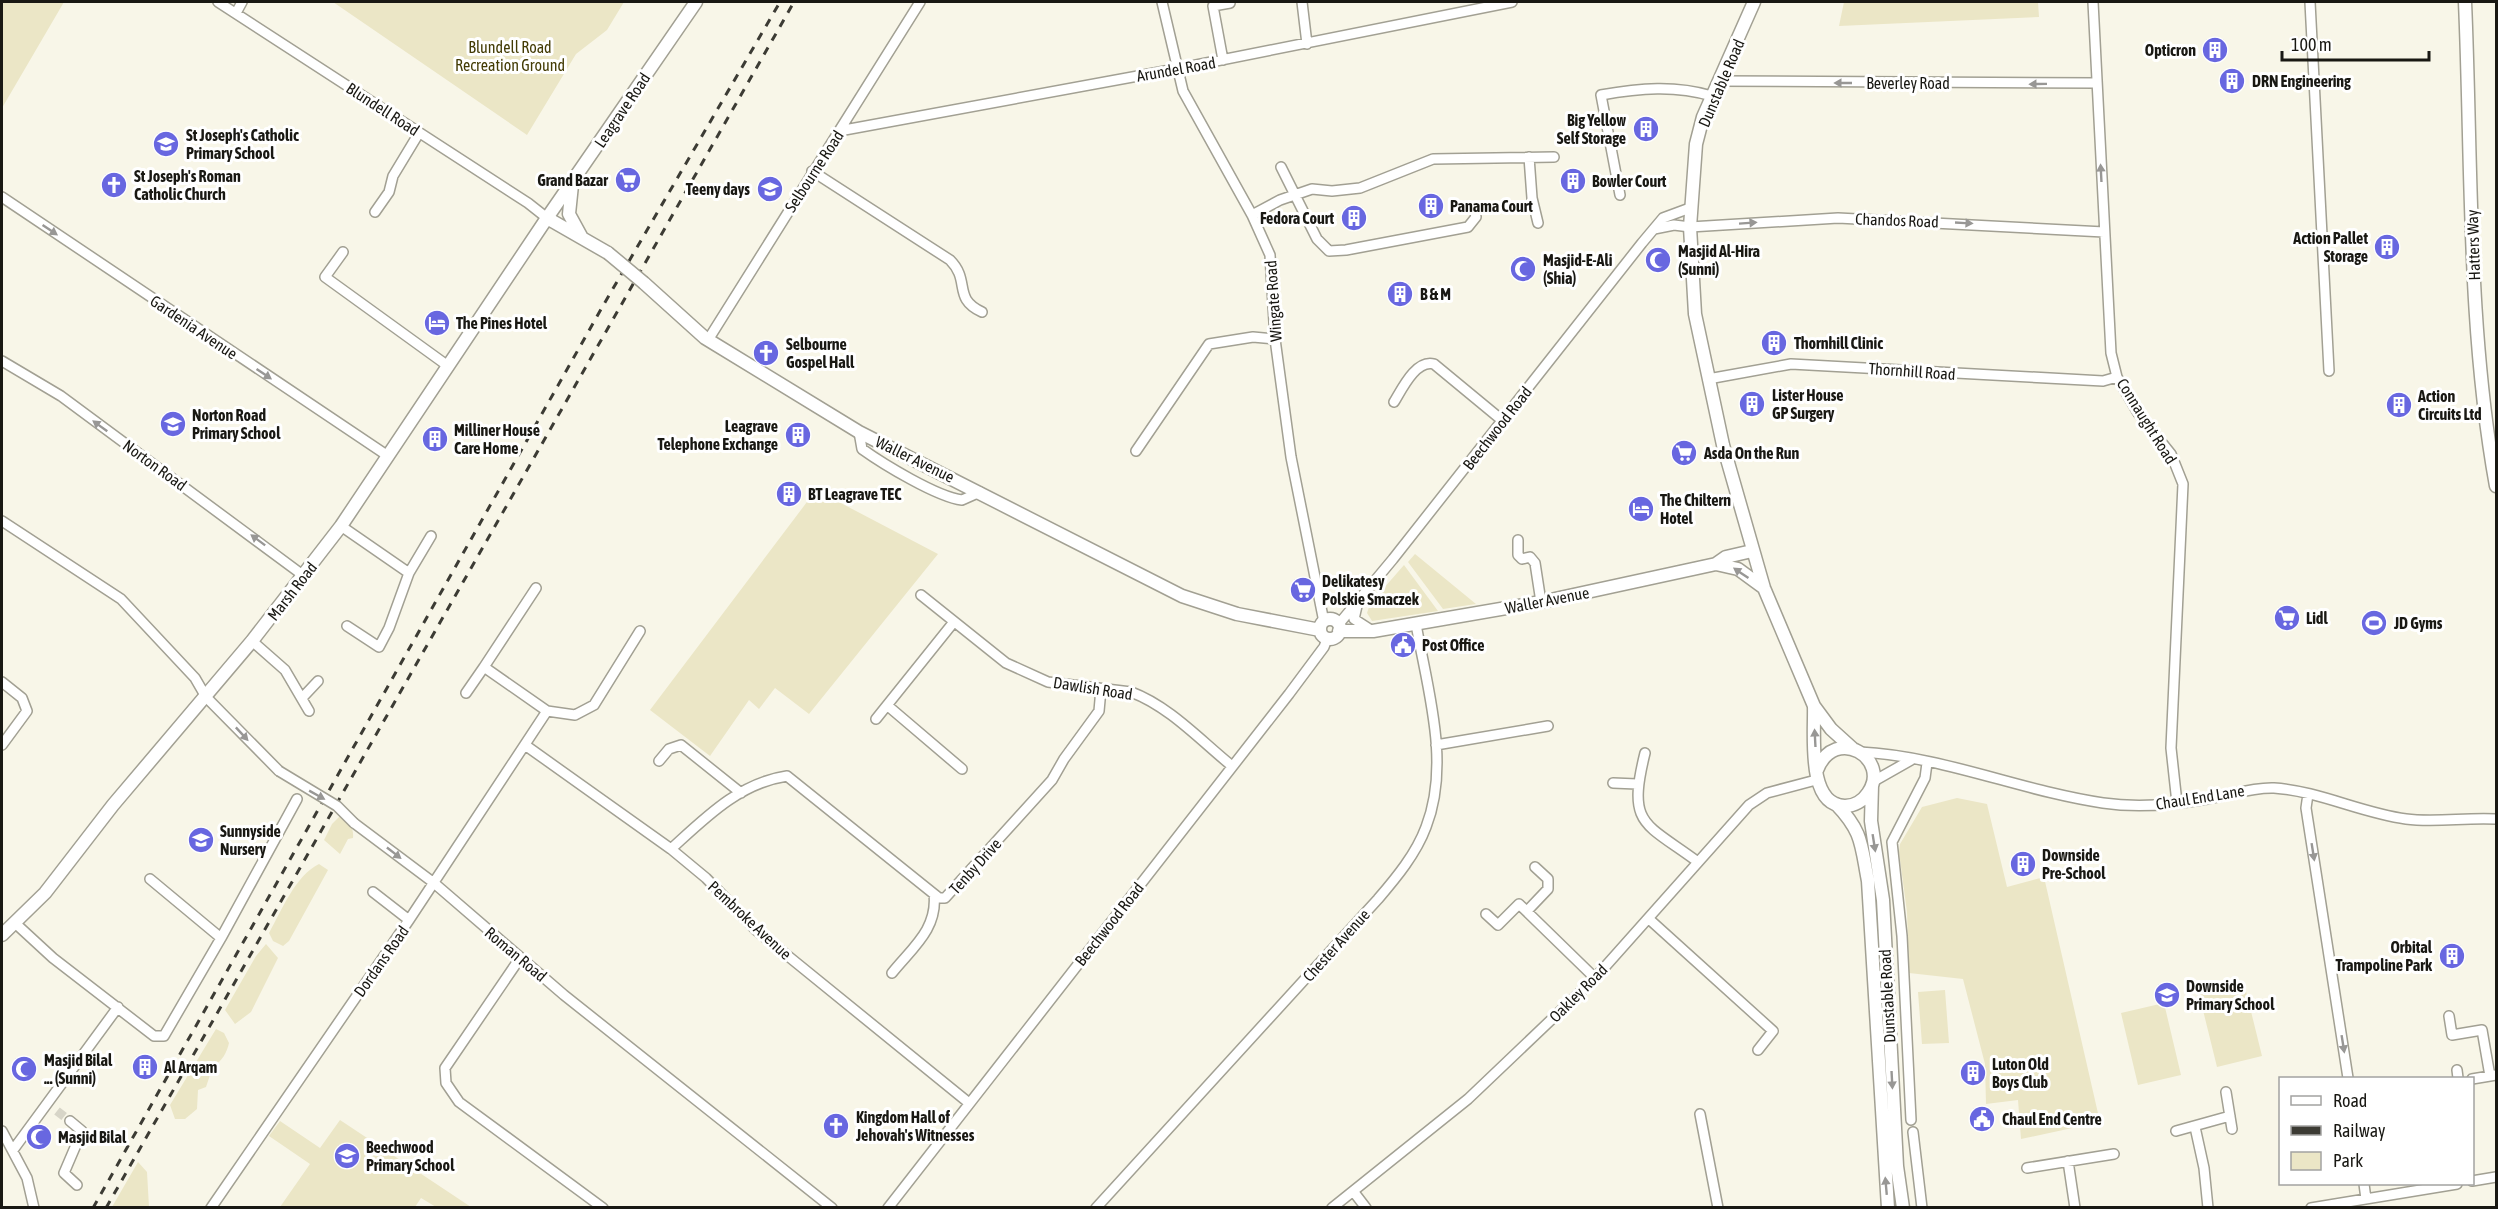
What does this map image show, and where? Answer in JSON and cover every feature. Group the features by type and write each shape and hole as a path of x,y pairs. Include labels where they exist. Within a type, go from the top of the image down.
{"main road":[{"name":"Leagrave Road","path":"547,218 696,2"},
{"name":"Dunstable Road","path":"1754,2 1712,96 1696,144 1690,208 1695,314 1708,379 1752,551 1764,588 1814,706"},
{"name":"Hatters Way","path":"2465,2 2476,326 2485,417 2496,486"},
{"path":"573,181 569,214 582,237"},
{"name":"Waller Avenue","path":"547,218 608,253 708,340 859,432 981,491 1182,596 1237,614 1323,630"},
{"name":"Marsh Road","path":"2,935 45,893 113,805 206,697 304,576 342,526 547,218"},
{"name":"Waller Avenue","path":"1339,628 1373,631 1541,602 1716,564 1726,557 1752,551"},
{"path":"1716,564 1738,569 1764,588"},
{"path":"1323,630 1333,638 1339,628"},
{"path":"1814,706 1831,729 1871,764 1873,783 1868,794 1854,804 1836,804 1822,795 1816,775 1814,706"},
{"path":"1816,775 1820,762 1833,750 1856,750"},
{"name":"Dunstable Road","path":"1873,783 1871,821 1883,900 1897,1166 1903,1208"},
{"name":"Dunstable Road","path":"1836,804 1859,832 1868,881 1888,1208"}],"street":[{"name":"Blundell Road","path":"218,2 528,203 547,218"},
{"path":"236,13 242,2"},
{"name":"Selbourne Road","path":"708,340 920,2"},
{"name":"Wingate Road","path":"1162,2 1183,91 1252,215 1270,255 1275,339 1291,457 1323,630"},
{"path":"1302,2 1307,44"},
{"name":"Arundel Road","path":"839,132 1307,44 1512,2"},
{"name":"Connaught Road","path":"2093,2 2111,353 2117,376 2138,413 2171,454 2183,484 2171,748 2177,803"},
{"path":"2310,2 2329,371"},
{"path":"1223,60 1213,6 1230,3"},
{"name":"Beverley Road","path":"1719,81 2097,83"},
{"path":"1620,195 1601,95 1665,88 1688,89 1712,96"},
{"path":"375,212 389,192 393,176 419,133"},
{"path":"1529,157 1532,198 1538,223"},
{"path":"1252,215 1312,189 1332,191 1360,189 1432,159 1554,157"},
{"path":"1281,166 1317,238 1329,251 1346,250 1468,227 1476,217 1474,207"},
{"path":"812,171 950,260 957,268 963,296 969,306 982,312"},
{"name":"Gardenia Avenue","path":"2,197 388,456"},
{"name":"Beechwood Road","path":"1339,628 1663,218 1690,208"},
{"name":"Chandos Road","path":"1690,227 1838,218 2104,232"},
{"path":"1654,230 1674,225 1690,227"},
{"path":"343,252 325,277 448,366"},
{"path":"1136,452 1209,344 1253,337 1275,339"},
{"name":"Norton Road","path":"2,361 61,396 304,576"},
{"path":"1394,402 1406,383 1422,364 1427,362 1434,364 1503,421"},
{"name":"Thornhill Road","path":"1708,379 1791,364 2091,381 2103,381 2117,376"},
{"path":"859,432 862,449 943,494 962,500 981,491"},
{"name":"Roman Road","path":"2,521 121,599 195,678 206,697 279,771 337,806 354,823 434,883 520,958 832,1208"},
{"path":"342,526 409,573"},
{"path":"347,626 379,646 389,628 409,573 431,536"},
{"path":"1518,540 1518,555 1522,559 1530,557 1534,563 1541,602"},
{"path":"466,693 536,588"},
{"name":"Dawlish Road","path":"921,595 953,623 1006,663 1048,682 1131,692 1157,705 1232,766"},
{"path":"1359,601 1354,619 1373,631"},
{"path":"876,719 953,623"},
{"name":"Chester Avenue","path":"1096,1208 1395,880 1426,828 1436,785 1436,745 1416,624"},
{"name":"Beechwood Road","path":"888,1208 1320,653 1323,630"},
{"path":"484,667 547,711 575,715 594,705 640,631"},
{"path":"252,641 285,670 309,711"},
{"path":"302,698 318,681"},
{"path":"2,682 22,698 27,711 2,746"},
{"name":"Tenby Drive","path":"671,849 724,801 777,778 787,776 795,780 939,898 948,897 1052,780 1064,759 1099,711 1101,689"},
{"path":"888,706 962,769"},
{"name":"Dordans Road","path":"211,1208 409,920 547,711"},
{"path":"1436,745 1548,726"},
{"name":"Pembroke Avenue","path":"525,745 671,849 706,878 756,930 969,1103"},
{"path":"659,761 669,750 681,745 741,793"},
{"name":"Chaul End Lane","path":"1856,750 1927,763 2097,802 2146,806 2274,788 2308,794 2405,819 2444,821 2494,818"},
{"path":"1645,753 1637,784 1637,807 1652,830 1698,862"},
{"path":"1873,783 1911,760"},
{"name":"Dunstable Road","path":"1911,1120 1902,936 1892,842 1925,778 1927,763"},
{"name":"Oakley Road","path":"1332,1208 1468,1099 1595,978 1749,805 1767,793 1816,775"},
{"path":"1613,783 1637,784"},
{"path":"2308,794 2306,808 2348,1077"},
{"path":"15,923 53,958 154,1036 164,1036 297,799"},
{"path":"1527,911 1548,889 1548,879 1535,867"},
{"path":"150,879 221,938"},
{"path":"373,892 409,920"},
{"path":"892,973 929,927 935,908 934,894"},
{"path":"1486,914 1498,925 1519,904 1595,978"},
{"path":"1649,919 1773,1031 1758,1050"},
{"path":"520,958 445,1068 446,1083 459,1102 603,1208"},
{"path":"13,1150 118,1007"},
{"path":"2449,1016 2452,1035 2482,1030 2493,1076 2474,1079"},
{"path":"2226,1092 2232,1129"},
{"path":"48,1104 57,1111"},
{"path":"1700,1114 1718,1208"},
{"path":"2176,1131 2230,1116"},
{"path":"70,1121 82,1131"},
{"path":"77,1185 64,1173 82,1131 89,1121"},
{"path":"2194,1127 2204,1167 2208,1208"},
{"path":"2,1131 27,1178 34,1208"},
{"path":"1913,1132 1922,1208"},
{"path":"2027,1168 2114,1154"},
{"path":"2068,1161 2075,1208"},
{"path":"2474,1181 2496,1178"},
{"path":"2364,1185 2366,1199"},
{"path":"2311,1208 2451,1185"},
{"path":"1353,1191 1366,1208"}],"green space":[{"path":"2,2 64,2 2,108"},
{"name":"Blundell Road Recreation Ground","path":"333,2 624,2 607,30 576,54 527,135"},
{"path":"1844,2 2038,2 2039,17 1839,26"},
{"path":"816,490 938,554 809,714 775,688 759,709 749,700 710,756 650,710"},
{"path":"1415,554 1476,604 1443,609 1408,562"},
{"path":"1404,565 1438,611 1372,621 1367,613 1370,604"},
{"path":"1957,798 1987,804 2007,887 2044,877 2100,1122 2021,1139 2018,1100 1986,1104 1985,1064 1963,979 1909,973 1907,912 1899,852 1900,844 1922,807"},
{"path":"340,816 350,825 353,838 348,839 340,854 324,840 332,824"},
{"path":"319,864 328,870 289,941 283,946 273,941 269,933 290,894 310,869"},
{"path":"266,944 278,958 251,1012 235,1024 225,1010 256,956"},
{"path":"2244,983 2262,1056 2217,1067 2199,994"},
{"path":"1945,990 1949,1043 1922,1044 1918,992"},
{"path":"2164,1003 2181,1075 2138,1085 2121,1013"},
{"path":"216,1029 224,1033 229,1043 225,1053 213,1066 206,1087 198,1090 197,1109 185,1119 175,1119 170,1105"},
{"name":"Beechwood Primary School","path":"340,1120 471,1207 436,1207 421,1198 415,1207 280,1207 310,1164 269,1136 280,1121 320,1148"},
{"path":"138,1162 147,1172 149,1207 112,1207"}],"tunnel":[{"path":"57,1111 70,1121"}],"railway":[{"path":"93,1208 604,304 780,2"},
{"path":"106,1208 794,2"}],"place":[{"name":"Opticron","path":"2215,50"},
{"name":"DRN Engineering","path":"2232,81"},
{"name":"Big Yellow Self Storage","path":"1646,129"},
{"name":"St Joseph's Catholic Primary School","path":"166,144"},
{"name":"Grand Bazar","path":"628,180"},
{"name":"Bowler Court","path":"1573,181"},
{"name":"St Joseph's Roman Catholic Church","path":"114,185"},
{"name":"Teeny days","path":"770,189"},
{"name":"Panama Court","path":"1431,206"},
{"name":"Fedora Court","path":"1354,218"},
{"name":"Action Pallet Storage","path":"2387,247"},
{"name":"Masjid Al-Hira (Sunni)","path":"1658,260"},
{"name":"Masjid-E-Ali (Shia)","path":"1523,269"},
{"name":"B & M","path":"1400,294"},
{"name":"The Pines Hotel","path":"437,323"},
{"name":"Thornhill Clinic","path":"1774,343"},
{"name":"Selbourne Gospel Hall","path":"766,353"},
{"name":"Lister House GP Surgery","path":"1752,404"},
{"name":"Action Circuits Ltd","path":"2399,405"},
{"name":"Norton Road Primary School","path":"173,424"},
{"name":"Leagrave Telephone Exchange","path":"798,435"},
{"name":"Milliner House Care Home","path":"435,439"},
{"name":"Asda On the Run","path":"1684,453"},
{"name":"BT Leagrave TEC","path":"789,494"},
{"name":"The Chiltern Hotel","path":"1641,509"},
{"name":"Delikatesy Polskie Smaczek","path":"1303,590"},
{"name":"Lidl","path":"2287,618"},
{"name":"JD Gyms","path":"2374,623"},
{"name":"Post Office","path":"1403,645"},
{"name":"Sunnyside Nursery","path":"201,840"},
{"name":"Downside Pre-School","path":"2023,864"},
{"name":"Orbital Trampoline Park","path":"2452,956"},
{"name":"Downside Primary School","path":"2167,995"},
{"name":"Al Arqam","path":"145,1067"},
{"name":"Masjid Bilal ... (Sunni)","path":"24,1069"},
{"name":"Luton Old Boys Club","path":"1973,1073"},
{"name":"Chaul End Centre","path":"1982,1119"},
{"name":"Kingdom Hall of Jehovah's Witnesses","path":"836,1126"},
{"name":"Masjid Bilal","path":"39,1137"},
{"name":"Beechwood Primary School","path":"347,1156"}]}
